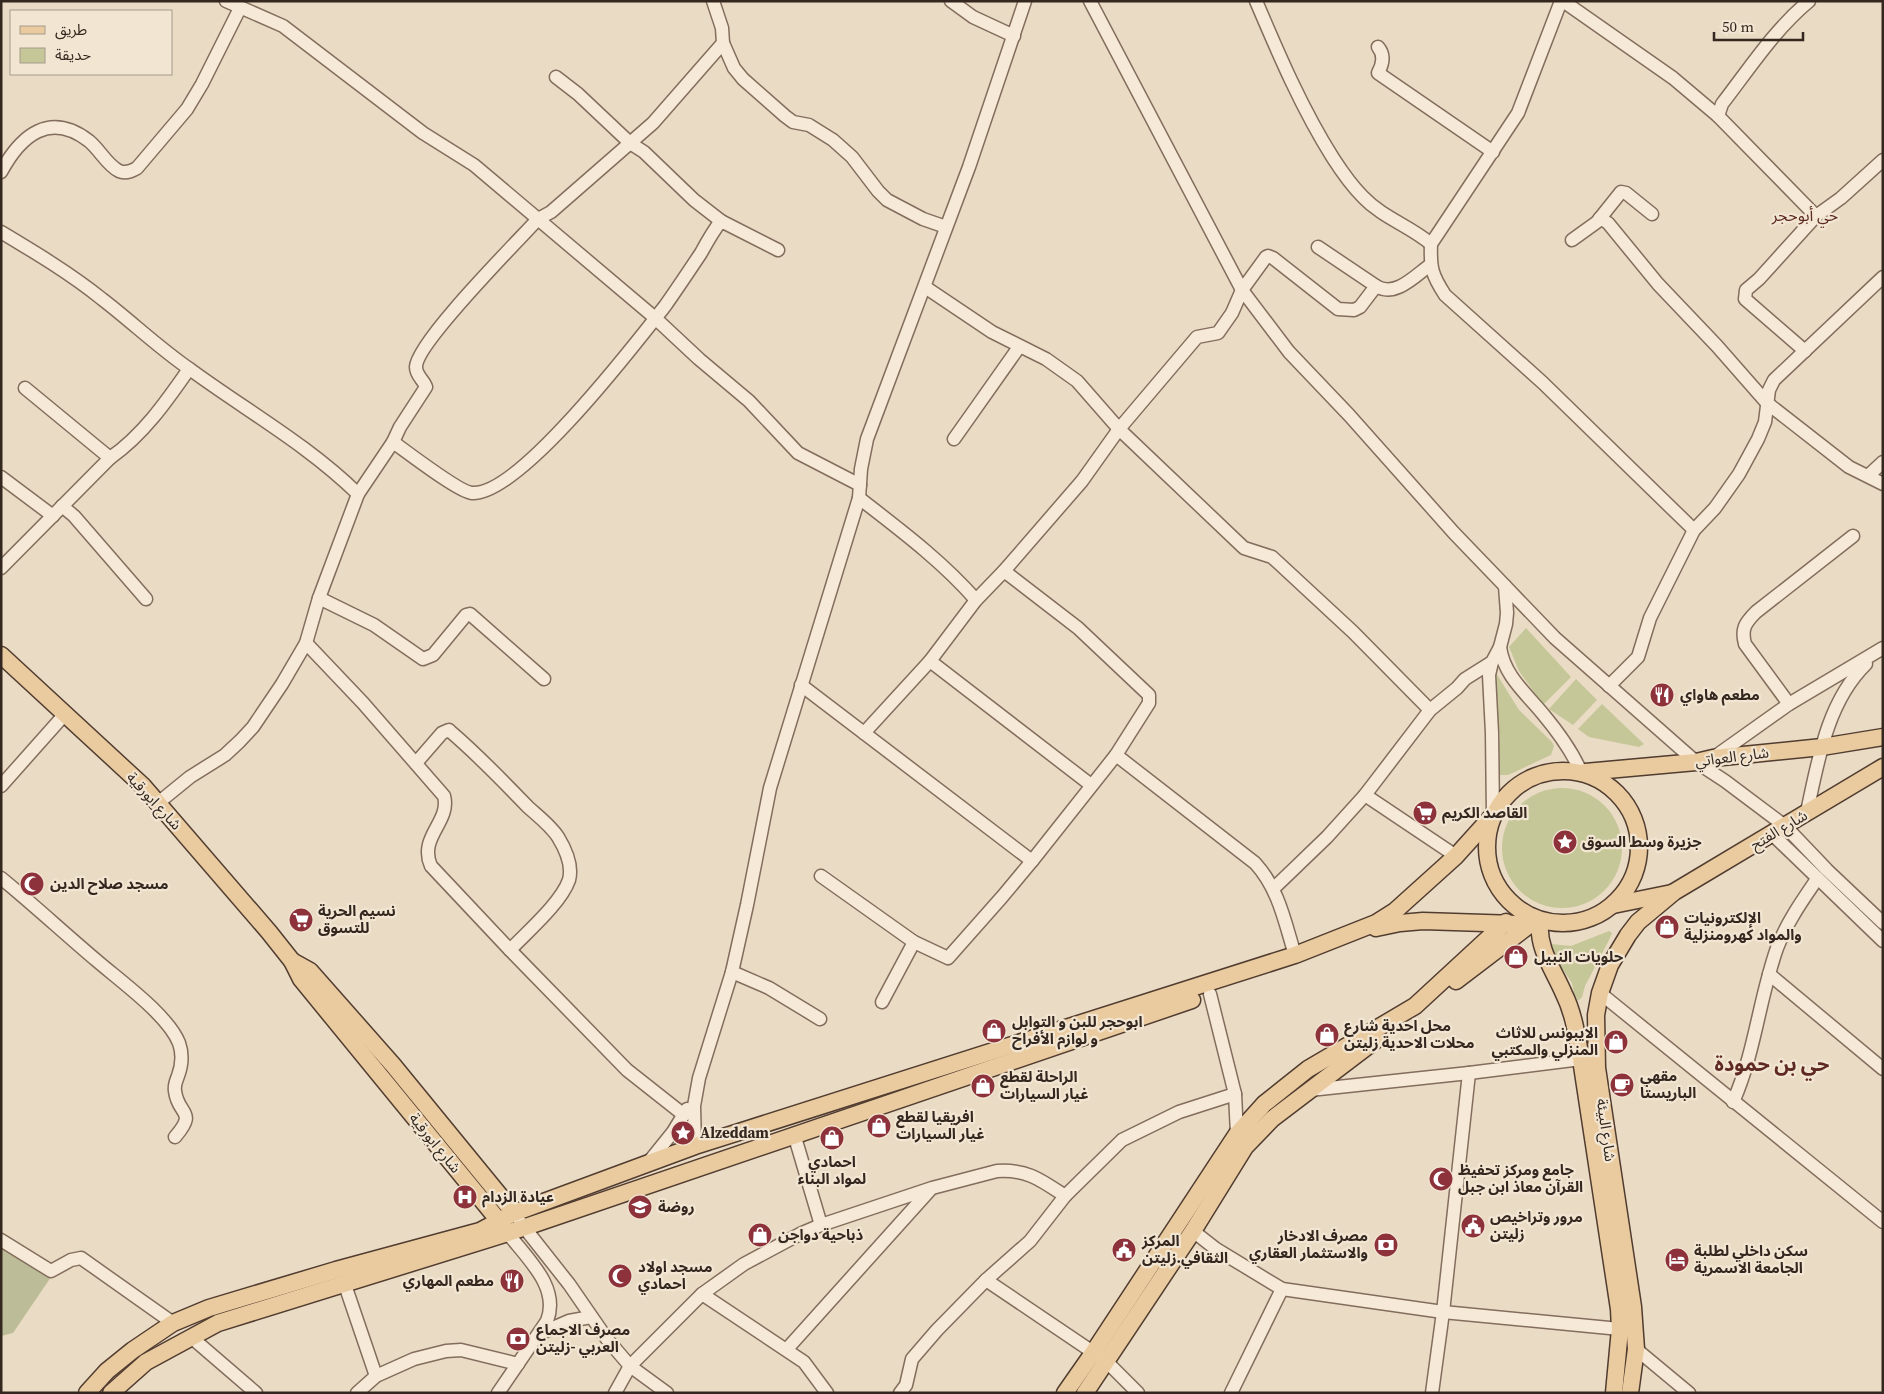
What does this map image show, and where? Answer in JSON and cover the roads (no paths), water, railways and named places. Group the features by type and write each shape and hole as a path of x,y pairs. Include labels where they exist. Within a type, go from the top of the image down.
{"main road":[{"name":"شارع ابورقية","path":"1,655 143,786 158,803 269,932 292,961 301,979 504,1227"},
{"name":"شارع العواتي","path":"1582,772 1696,762 1713,758 1822,747 1883,737"},
{"name":"شارع الفتح","path":"1674,892 1883,767"},
{"path":"111,1393 146,1362 218,1323 345,1285 504,1227 514,1213 696,1146 1295,956 1376,922 1395,911 1456,856 1493,815 1504,797 1520,783 1539,774 1560,770 1582,772 1602,781 1620,795 1632,814 1639,836 1639,858 1632,880 1622,898 1603,913 1588,920 1572,924 1556,924 1533,918 1504,897 1493,878 1487,858 1487,836 1493,815"},
{"path":"1622,898 1674,892"},
{"name":"شارع البيئة","path":"1630,1393 1636,1349 1633,1307 1597,1068 1596,1015 1600,993 1610,965 1628,935 1638,922 1674,892"},
{"path":"1622,898 1628,935"},
{"path":"87,1393 107,1371 133,1350 173,1323 209,1308 336,1270 480,1231 504,1227 524,1228 794,1134 1210,994 1376,928 1423,921 1502,925 1533,918"},
{"path":"1065,1393 1100,1357 1193,1231 1246,1147 1272,1119 1525,928 1533,918"},
{"name":"شارع البيئة","path":"1533,918 1541,944 1565,995 1574,1021 1581,1059 1619,1309 1620,1330 1614,1393"},
{"path":"1085,1393 1100,1357 1236,1134 1264,1104 1308,1069 1415,1006 1502,925"},
{"name":"شارع ابورقية","path":"292,961 310,971 380,1050 514,1213"},
{"path":"696,1146 700,1167"}],"street":[{"path":"226,1 243,6 283,26 423,133 474,165 654,317 699,359 749,401 798,452 859,492 964,585 976,600"},
{"path":"713,1 722,28 723,43 734,68 743,79 785,116 794,122 808,125 832,140 852,157 887,200 923,219 946,227"},
{"path":"951,1 973,17 1014,36"},
{"path":"648,1163 684,1115 696,1091 732,972 770,788 859,492 867,439 969,167 1025,1"},
{"path":"1090,1 1242,290 1290,352 1454,533 1555,638 1696,762 1725,781 1827,870 1883,923"},
{"path":"1256,1 1301,100 1322,139 1350,184 1383,214 1398,224 1417,232 1431,244"},
{"path":"1694,530 1543,383 1444,295 1434,278 1430,264 1431,244 1518,114 1562,1 1673,78 1718,116 1816,216"},
{"path":"1718,116 1722,104 1773,37 1809,1"},
{"path":"1,172 6,163 31,134 44,128 53,127 68,129 88,140 121,172 129,172 137,168 187,109 243,6"},
{"path":"158,803 190,777 225,755 240,741 263,713 306,643 319,598 358,494 393,442 400,427 426,387 415,369 419,355 478,282 538,219 551,212 652,123 723,43"},
{"path":"1378,46 1382,52 1382,65 1378,73 1493,152"},
{"path":"556,76 720,221 778,250"},
{"path":"1805,350 1745,299 1746,290 1759,279 1816,216 1841,198 1883,160"},
{"path":"1572,240 1598,222 1622,192 1626,193 1652,214"},
{"path":"1600,218 1608,223 1658,284 1717,346 1767,403 1849,467 1883,484"},
{"path":"393,442 458,488 471,493 481,492 504,480 545,448 601,386 654,317 664,307 720,221"},
{"path":"1,232 54,264 101,297 189,369 312,453 358,494"},
{"path":"1318,247 1385,290 1396,289 1430,264"},
{"path":"864,733 930,661 976,600 1004,571 1082,481 1119,429 1197,337 1218,333 1232,313 1242,290 1268,256 1338,308 1354,310 1360,307 1376,286"},
{"path":"1609,686 1638,657 1650,618 1694,530 1714,508 1739,474 1758,439 1765,422 1769,390 1774,380 1883,277"},
{"path":"925,287 992,332 1046,359 1077,381 1119,429 1244,548 1272,557 1322,602 1430,710"},
{"path":"954,439 1019,347"},
{"path":"1,568 110,458 127,446 147,425 189,369"},
{"path":"25,388 110,458"},
{"path":"1868,475 1883,462"},
{"path":"1,477 53,516"},
{"path":"62,506 80,523 146,599"},
{"path":"1789,704 1745,644 1743,635 1746,623 1756,612 1853,536"},
{"path":"821,876 914,942 945,958 950,957 1032,861 1116,755 1149,703 1149,695 1078,628 1004,571"},
{"path":"1493,815 1489,675 1492,662 1500,647 1506,624 1505,586"},
{"path":"319,598 374,625 423,659 433,655 466,615 470,614 544,679"},
{"path":"306,643 363,703 439,790 445,802 443,813 427,852 431,866 627,1070 684,1115"},
{"path":"1500,647 1501,657 1516,684 1554,728 1575,758 1582,772"},
{"path":"1713,758 1789,704 1880,650"},
{"path":"1807,812 1822,747 1841,696 1856,674 1880,650"},
{"path":"930,661 1091,785"},
{"path":"1274,888 1327,837 1365,795 1430,710 1465,679 1492,662"},
{"path":"801,685 1032,861"},
{"path":"1,786 65,714"},
{"path":"416,764 442,733 449,730 476,754 557,836 571,867 570,878 566,888 557,901 510,950"},
{"path":"1116,755 1255,863 1266,874 1274,888 1295,956"},
{"path":"1365,795 1456,856"},
{"path":"1779,830 1817,878 1883,941"},
{"path":"1,878 144,1001 170,1029 178,1042 182,1060 174,1087 186,1121 175,1137"},
{"path":"1733,1102 1752,1050 1769,974 1778,947 1793,914 1817,878"},
{"path":"882,1002 914,942"},
{"path":"732,972 769,988 820,1019"},
{"path":"1769,974 1883,1069"},
{"path":"1600,993 1883,1222"},
{"path":"1210,994 1235,1094 1236,1134"},
{"path":"1310,1090 1581,1059"},
{"path":"1432,1393 1443,1312 1469,1073"},
{"path":"696,1091 694,1119 696,1146"},
{"path":"900,1393 906,1385 912,1359 986,1280 1030,1241 1065,1196 1122,1140 1179,1112 1235,1094"},
{"path":"794,1134 821,1226"},
{"path":"615,1393 630,1366 702,1294 744,1264 800,1234 932,1188 1006,1170 1038,1177 1065,1196"},
{"path":"787,1349 932,1188"},
{"name":"شارع ابورقية","path":"514,1213 569,1284 590,1317 630,1366 667,1393"},
{"name":"شارع ابورقية","path":"498,1393 547,1321 551,1311 548,1288 504,1227"},
{"path":"1193,1231 1216,1249 1282,1289 1443,1312 1620,1330"},
{"path":"1,1240 51,1271 58,1269 71,1260 81,1258 173,1323"},
{"path":"986,1280 1100,1357 1138,1393"},
{"path":"345,1285 376,1376"},
{"path":"1231,1393 1282,1289"},
{"path":"702,1294 804,1362 827,1393"},
{"path":"537,1335 569,1321 590,1317"},
{"path":"191,1337 256,1393"},
{"path":"1636,1349 1689,1393"},
{"path":"357,1393 376,1376 414,1359 446,1351 461,1350 518,1364"}],"place":[{"name":"مطعم هاواي","path":"1662,695"},
{"name":"القاصد الكريم","path":"1425,813"},
{"name":"جزيرة وسط السوق","path":"1565,842"},
{"name":"مسجد صلاح الدين","path":"32,884"},
{"name":"نسيم الحرية للتسوق","path":"301,920"},
{"name":"الإلكترونيات والمواد كهرومنزلية","path":"1667,927"},
{"name":"حلويات النبيل","path":"1516,957"},
{"name":"ابوحجر للبن و التوابل و لوازم الأفراح","path":"994,1031"},
{"name":"محل احدية شارع محلات الاحدية زليتن","path":"1327,1035"},
{"name":"الايبونس للاثاث المنزلي والمكتبي","path":"1616,1042"},
{"name":"مقهي الباريستا","path":"1622,1085"},
{"name":"الراحلة لقطع غيار السيارات","path":"983,1086"},
{"name":"افريقيا لقطع غيار السيارات","path":"879,1126"},
{"name":"Alzeddam","path":"683,1133"},
{"name":"احمادي لمواد البناء","path":"832,1138"},
{"name":"جامع ومركز تحفيظ القرآن معاذ ابن جبل","path":"1441,1179"},
{"name":"عيادة الزدام","path":"465,1197"},
{"name":"روضة","path":"640,1207"},
{"name":"مرور وتراخيص زليتن","path":"1473,1226"},
{"name":"ذباحية دواجن","path":"760,1235"},
{"name":"مصرف اﻻدخار واﻻستثمار العقاري","path":"1386,1245"},
{"name":"المركز الثقافي.زليتن","path":"1124,1250"},
{"name":"سكن داخلي لطلبة الجامعة اﻻسمرية","path":"1677,1260"},
{"name":"مسجد اولاد احمادي","path":"620,1276"},
{"name":"مطعم المهاري","path":"512,1281"},
{"name":"مصرف الاجماع العربي -زليتن","path":"518,1339"}],"district":[{"name":"حي أبوحجر","path":"1805,215"},
{"name":"حي بن حمودة","path":"1772,1064"}]}
